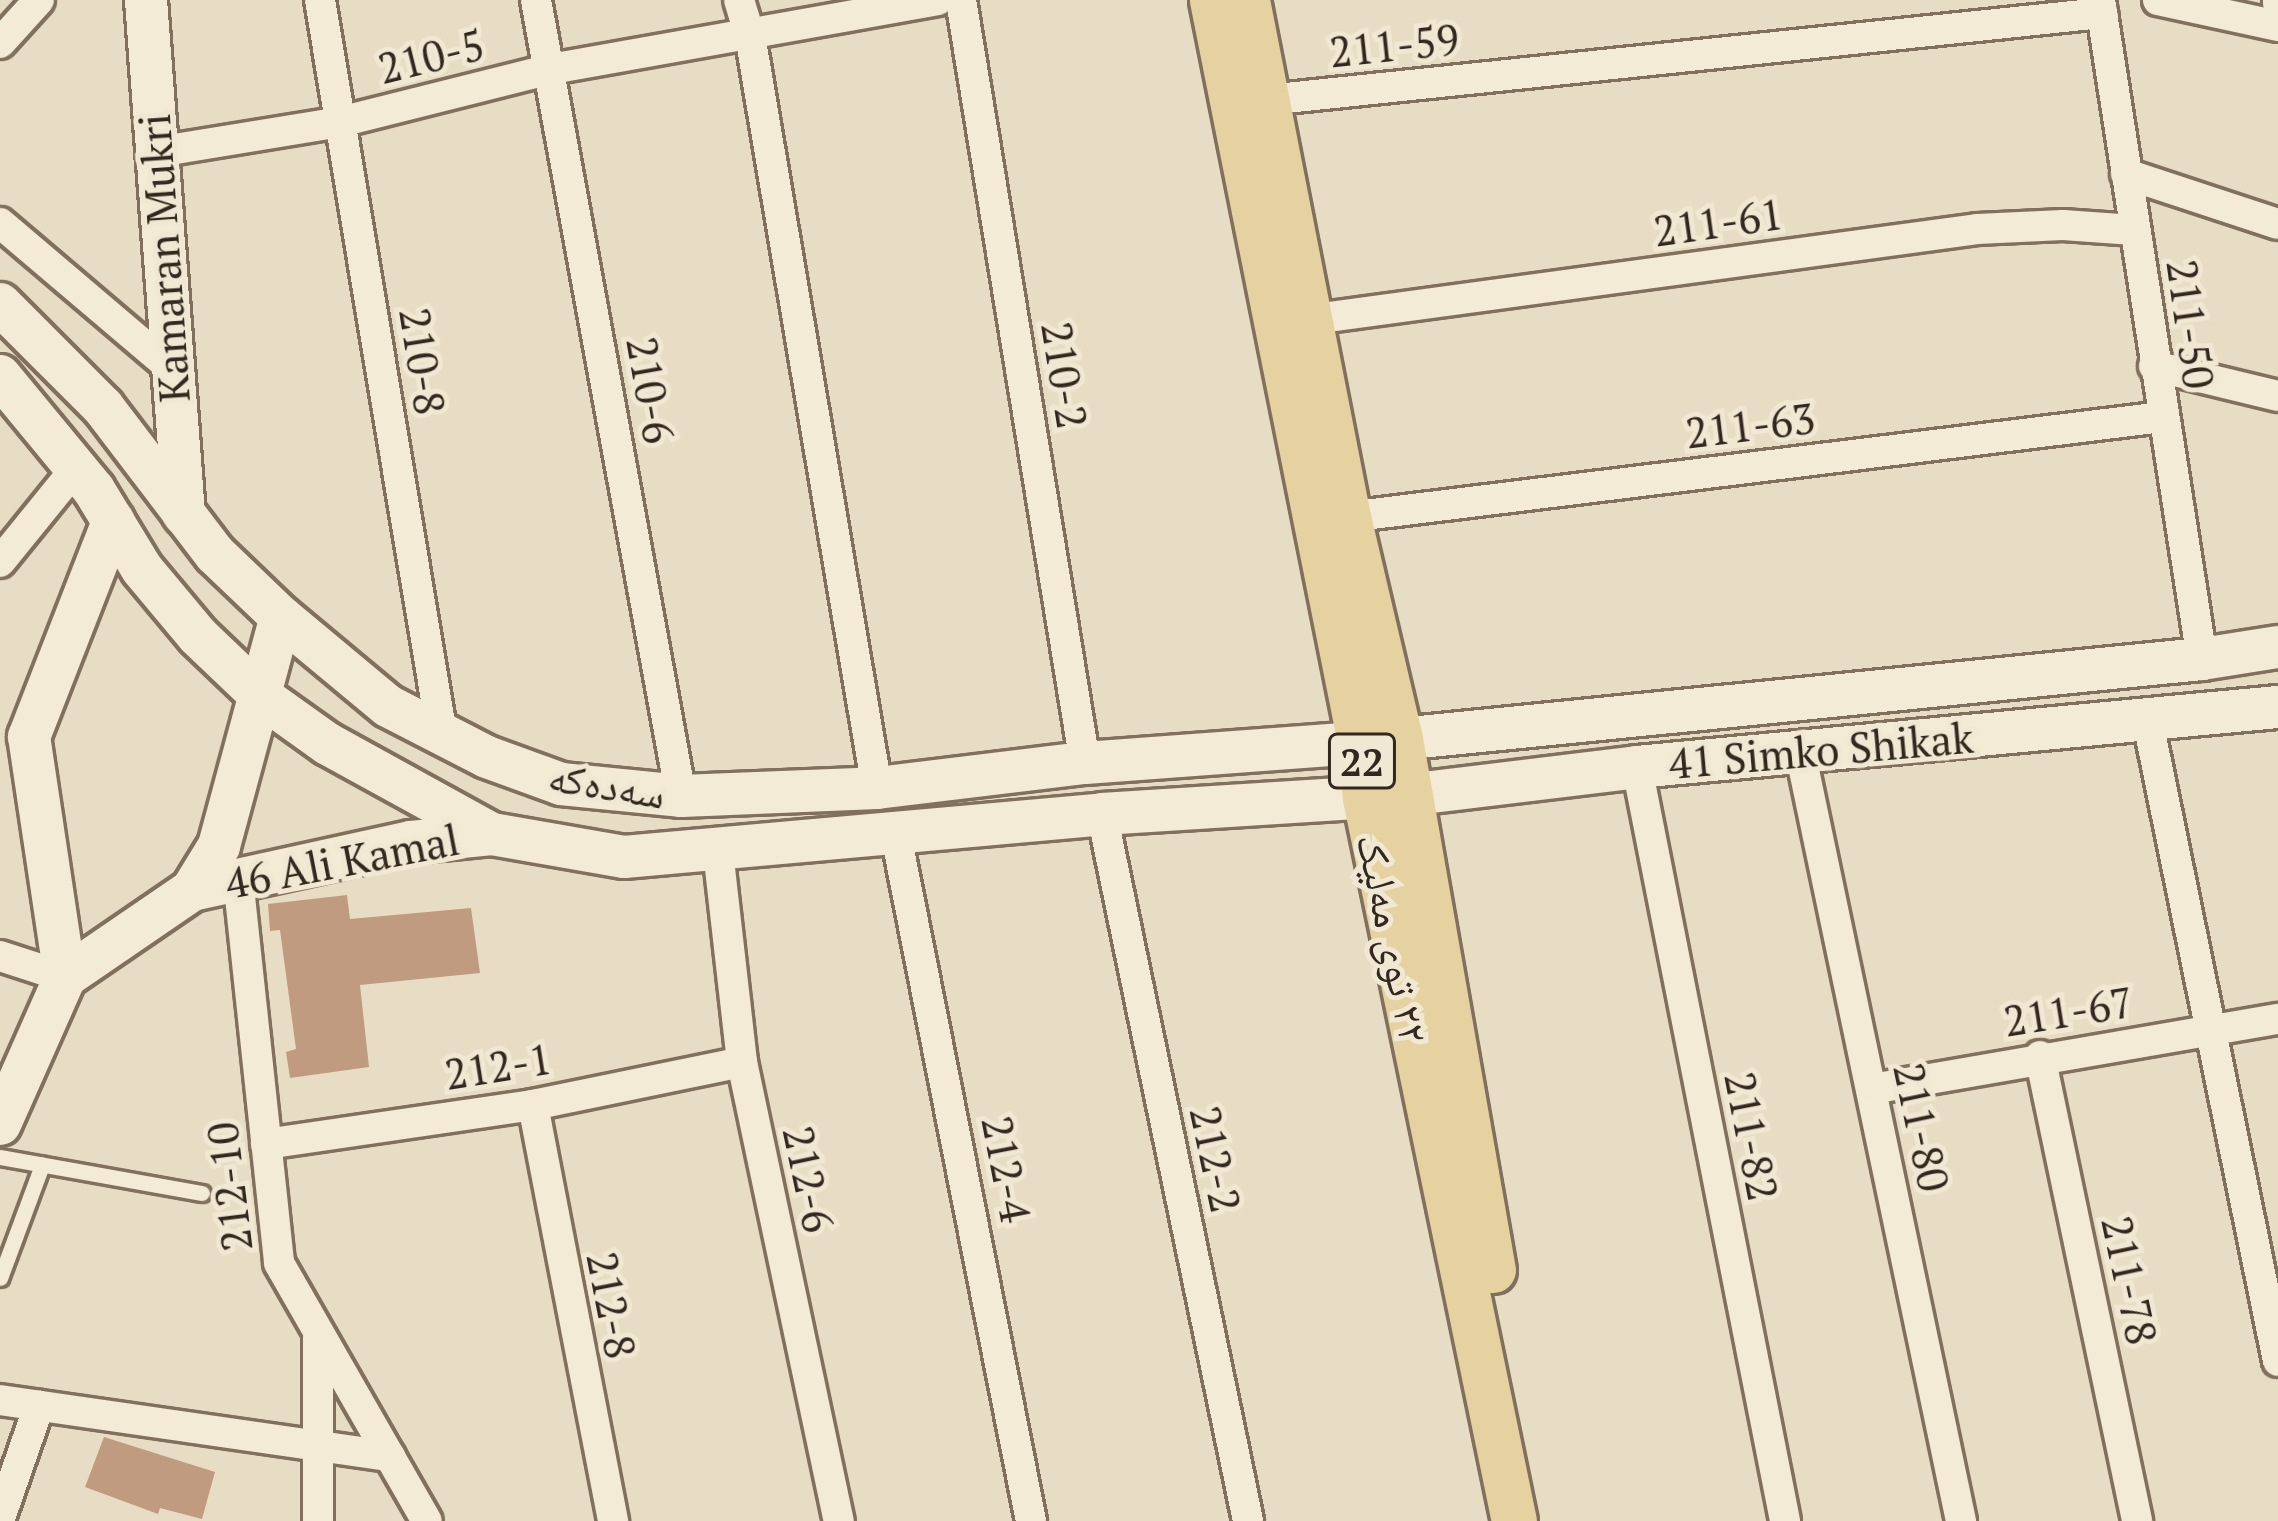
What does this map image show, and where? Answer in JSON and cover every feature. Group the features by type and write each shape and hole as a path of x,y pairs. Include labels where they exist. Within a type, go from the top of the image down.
{"main road":[{"name":"Kamaran Mukri","path":"146,0 184,515"},
{"name":"٢٢ توی مەلیک","path":"1212,0 1380,741"},
{"name":"٢٢ توی مەلیک","path":"1247,0 1313,319 1348,517 1386,796 1514,1521"},
{"name":"سەدەکە","path":"0,304 103,407 214,554 281,617 388,706 442,735 561,784 680,796 877,788 1085,763 1380,741"},
{"path":"0,376 76,468 142,569 262,697 328,744 492,834"},
{"path":"0,1124 65,977 29,737 113,521"},
{"name":"46 Ali Kamal","path":"192,890 219,846 281,617"},
{"name":"41 Simko Shikak","path":"1380,741 2202,659 2278,647"},
{"name":"41 Simko Shikak","path":"492,834 624,857 718,851 1102,814 1386,796 1637,767 2278,707"},
{"name":"٢٢ توی مەلیک","path":"1386,796 1539,1521"},
{"name":"46 Ali Kamal","path":"65,977 192,890 411,842 492,834"}],"street":[{"path":"0,44 39,0"},
{"name":"210-8","path":"320,0 442,735"},
{"name":"210-6","path":"536,0 680,796"},
{"path":"740,0 750,35 877,788"},
{"name":"210-5","path":"157,152 340,122 551,69 938,0"},
{"name":"210-2","path":"961,0 1085,763"},
{"path":"2158,0 2278,26"},
{"name":"211-59","path":"1267,100 2101,6"},
{"name":"211-50","path":"2101,6 2202,659"},
{"path":"2126,174 2278,224"},
{"path":"0,223 170,368"},
{"name":"211-61","path":"1313,319 1977,229 2063,225 2134,230"},
{"path":"2154,366 2278,396"},
{"name":"211-63","path":"1348,517 2162,417"},
{"path":"0,562 76,468"},
{"path":"2148,722 2278,1361"},
{"name":"211-80","path":"1800,751 1961,1521"},
{"name":"211-82","path":"1637,767 1785,1521"},
{"name":"212-2","path":"1102,814 1249,1521"},
{"name":"212-4","path":"896,835 1031,1521"},
{"name":"212-6","path":"718,851 742,1062 839,1521"},
{"name":"212-10","path":"238,878 279,1263 427,1521"},
{"path":"0,956 65,977"},
{"name":"211-67","path":"1872,1089 2040,1056 2278,1019"},
{"name":"211-78","path":"2040,1056 2137,1521"},
{"name":"212-1","path":"266,1144 533,1105 742,1062"},
{"name":"212-8","path":"533,1105 613,1521"},
{"path":"318,1332 318,1521"},
{"path":"0,1400 390,1456"},
{"path":"0,1518 39,1406"}],"lane":[{"path":"0,1157 202,1193"},
{"path":"0,1278 43,1165"}],"building":[{"path":"347,895 350,919 471,908 480,973 360,985 369,1067 290,1078 286,1052 296,1049 280,930 270,931 268,904"},
{"path":"104,1437 215,1472 202,1519 160,1508 158,1514 85,1487"}]}
